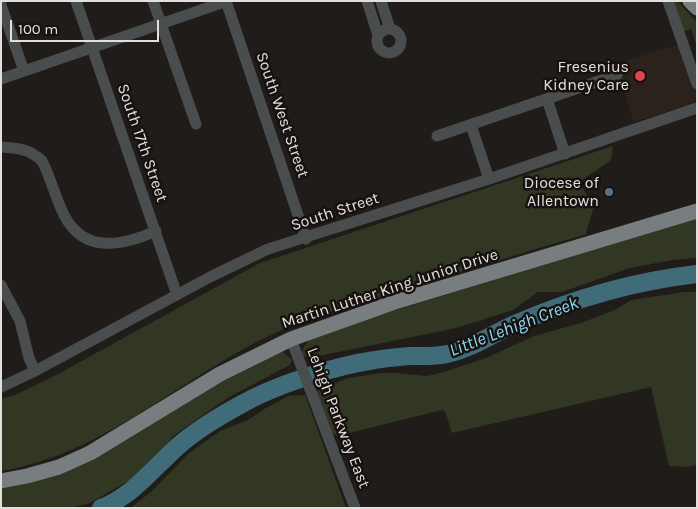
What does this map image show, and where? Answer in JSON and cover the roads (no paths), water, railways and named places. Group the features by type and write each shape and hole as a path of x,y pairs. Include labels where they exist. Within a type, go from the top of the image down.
{"main road":[{"path":"690,1 697,8"},
{"name":"Martin Luther King Junior Drive","path":"1,481 51,469 90,454 220,374 290,339 398,301 697,211"}],"street":[{"name":"South 17th Street","path":"76,1 177,295"},
{"path":"153,1 196,124"},
{"path":"1,79 227,1"},
{"name":"South West Street","path":"227,1 306,238"},
{"path":"367,1 378,35"},
{"path":"381,1 390,29"},
{"path":"668,1 697,84"},
{"path":"1,5 24,71"},
{"path":"390,29 397,32 401,39 400,46 394,52 386,53 379,49 376,41 382,30 390,29"},
{"path":"437,136 617,75"},
{"path":"547,99 565,154"},
{"name":"South Street","path":"1,386 36,371 212,276 268,250 490,179 697,108"},
{"path":"675,116 697,118"},
{"path":"471,125 490,179"},
{"path":"1,147 26,150 42,160 65,216 86,239 107,244 120,243 156,231"},
{"path":"1,285 20,321 30,358 36,371"},
{"name":"Lehigh Parkway East","path":"290,339 355,508"}],"waterway":[{"name":"Little Lehigh Creek","path":"101,508 132,490 191,435 207,424 270,390 323,372 359,363 409,356 437,356 456,352 515,324 582,299 627,286 697,274"}],"place":[{"name":"Fresenius Kidney Care","path":"640,76"},
{"name":"Diocese of Allentown","path":"609,192"}]}
